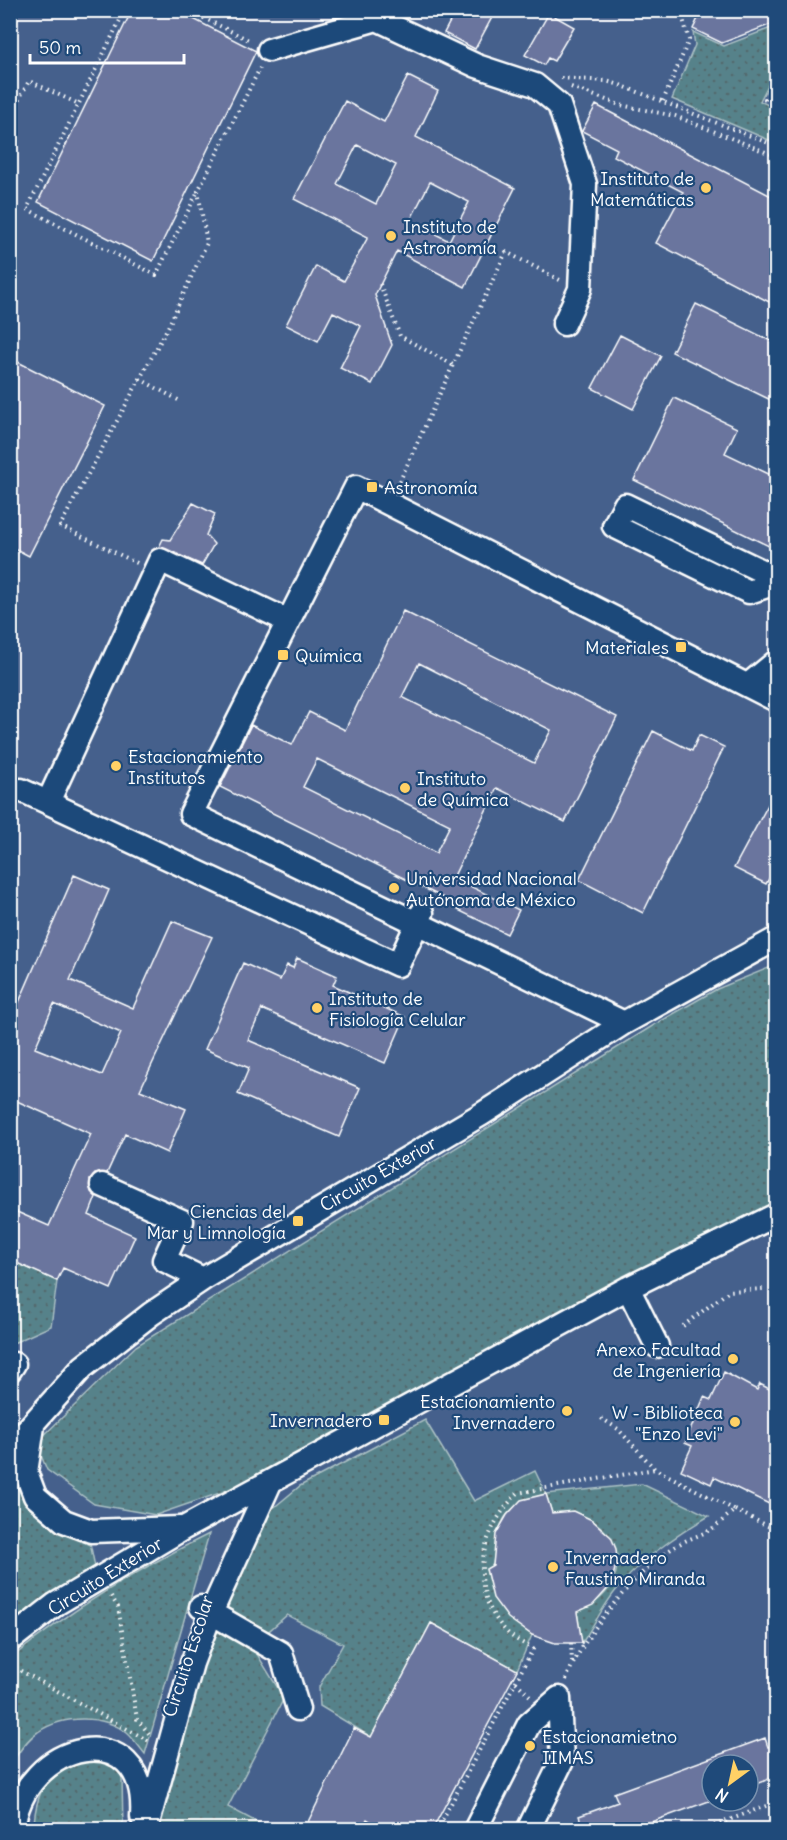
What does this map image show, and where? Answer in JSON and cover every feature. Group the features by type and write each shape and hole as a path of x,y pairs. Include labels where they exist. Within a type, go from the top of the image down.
{"street":[{"path":"269,50 377,19 477,66 543,82 559,105 585,184 580,290 564,324"},
{"path":"624,1023 191,814 356,487 777,700"},
{"path":"777,578 625,505 614,526 749,592 777,583"},
{"path":"48,802 160,560 288,621"},
{"path":"748,685 777,662"},
{"path":"21,790 398,965 417,925"},
{"name":"Circuito Exterior","path":"10,1449 33,1426 83,1367 151,1314 203,1279 482,1114 624,1023 777,939"},
{"path":"712,975 777,953"},
{"path":"102,1185 182,1221 164,1260 203,1279"},
{"name":"Circuito Exterior","path":"10,1640 56,1604 184,1528 628,1288 777,1215"},
{"path":"628,1288 657,1346"},
{"path":"33,1426 26,1472 36,1496 64,1521 91,1531 184,1528"},
{"name":"Circuito Escolar","path":"143,1826 159,1746 206,1610 263,1487"},
{"path":"143,1826 206,1610 281,1653 298,1709"},
{"path":"475,1830 529,1724 559,1698"},
{"path":"528,1830 562,1761 559,1698"},
{"path":"13,1830 20,1802 38,1774 62,1756 86,1748 101,1748 128,1766 142,1794 143,1826"}],"path":[{"path":"125,10 27,209 156,275 269,50 187,10"},
{"path":"663,101 689,40 682,19 676,10"},
{"path":"777,76 765,99 777,104"},
{"path":"10,116 29,81 79,104"},
{"path":"543,82 606,81 777,146"},
{"path":"543,82 573,87 620,105 675,116 777,156"},
{"path":"154,572 60,526 168,327 207,243 198,191"},
{"path":"390,504 506,252 580,290"},
{"path":"380,284 400,336 453,365"},
{"path":"140,379 182,402"},
{"path":"683,1326 729,1291 764,1289"},
{"path":"598,1416 618,1429 655,1469 735,1510 776,1527"},
{"path":"437,1830 533,1649 508,1634 497,1620 488,1602 480,1576 483,1550 492,1526 504,1507 518,1493 655,1469"},
{"path":"559,1698 572,1663 624,1590 675,1546 708,1531 735,1510"},
{"path":"100,1576 118,1606 138,1719 159,1746"},
{"path":"571,1643 572,1663"},
{"path":"10,1665 159,1746"},
{"path":"703,1830 777,1802"}],"shaded area":[{"name":"Universidad Nacional Autónoma de México","path":"11,11 776,11 776,1829 11,1830"}],"green space":[{"path":"776,26 776,69 760,101 776,109 776,143 672,99 695,45 693,32 724,46"},
{"path":"776,965 776,1203 246,1484 156,1515 94,1504 47,1470 36,1443 136,1346 654,1025 717,989"},
{"path":"11,1260 57,1281 51,1326 11,1344"},
{"path":"425,1420 474,1501 535,1471 546,1494 531,1498 511,1510 500,1527 493,1565 486,1569 501,1608 513,1621 532,1635 517,1670 431,1623 371,1737 320,1706 319,1687 343,1644 287,1615 252,1646 284,1698 228,1807 270,1829 156,1830 195,1679 248,1540 271,1510 300,1486"},
{"path":"10,1475 25,1499 42,1516 52,1523 89,1538 95,1567 11,1627"},
{"path":"642,1484 709,1516 660,1548 628,1577 608,1601 582,1643 577,1611 598,1600 611,1585 617,1569 616,1552 609,1536 595,1523 576,1515 552,1513 546,1494"},
{"path":"209,1534 145,1754 130,1735 117,1727 106,1722 83,1719 48,1726 34,1735 11,1764 11,1658 106,1591"},
{"path":"77,1754 112,1761 122,1777 123,1829 34,1830 36,1806 44,1785 58,1768"}],"building":[{"path":"132,10 176,10 256,51 153,261 38,202"},
{"path":"456,10 496,10 475,49 444,33"},
{"path":"702,10 777,10 777,22 722,43 693,29"},
{"path":"549,13 574,27 554,61 548,58 544,65 525,55"},
{"name":"Instituto de Astronomía","path":"408,76 438,91 416,137 515,188 465,287 397,251 375,295 392,345 372,384 340,368 361,326 333,312 318,341 286,325 316,266 344,281 368,237 294,199 345,101 384,122","holes":["357,145 396,165 376,204 337,184","430,182 469,202 449,241 410,221"]},
{"path":"596,105 777,199 777,306 656,243 683,192 614,156 617,149 582,131"},
{"path":"696,304 777,344 777,403 672,352"},
{"path":"620,335 661,356 633,409 592,388"},
{"path":"16,361 105,406 29,556 10,546 10,372"},
{"path":"674,398 737,428 725,453 777,478 777,550 634,480"},
{"path":"193,503 215,514 206,535 214,544 202,565 159,547 163,539 170,540"},
{"path":"403,611 617,717 565,822 497,788 453,878 519,910 507,934 458,910 460,906 220,787 251,725 292,745 309,712 345,730","holes":["419,663 551,730 534,763 402,697","317,759 450,825 436,853 303,787"]},
{"path":"653,731 692,751 699,735 724,747 643,913 579,880"},
{"path":"777,788 777,865 766,884 734,868"},
{"path":"74,875 109,890 70,980 133,1008 172,921 212,937 140,1090 186,1109 167,1153 125,1134 107,1173 95,1174 90,1180 91,1192 96,1197 89,1215 135,1236 111,1289 63,1268 57,1281 10,1260 10,1209 49,1226 91,1134 10,1098 10,1023","holes":["54,1004 121,1033 102,1075 35,1048"]},
{"path":"297,958 337,976 333,985 405,1017 385,1063 262,1009 248,1040 360,1088 339,1137 238,1094 249,1068 205,1049 243,963 280,980 287,965 293,968"},
{"name":"W - Biblioteca \"Enzo Levi\"","path":"724,1372 757,1390 760,1384 777,1393 777,1489 769,1504 714,1477 711,1484 681,1470 692,1446 685,1443 704,1397 711,1400"},
{"name":"Invernadero Faustino Miranda","path":"546,1494 552,1513 573,1511 592,1520 611,1537 616,1549 617,1560 611,1585 593,1605 577,1612 582,1643 555,1643 532,1635 508,1618 493,1598 486,1569 493,1565 496,1534 507,1515 521,1500"},
{"path":"431,1623 517,1670 432,1830 385,1830 367,1819 361,1830 304,1830 354,1728 371,1737"},
{"path":"765,1738 768,1747 777,1744 777,1776 760,1782 760,1753 724,1753"},
{"path":"700,1762 700,1804 629,1830 584,1830 579,1816 618,1802 614,1793"}],"place":[{"name":"Instituto de Matemáticas","path":"706,188"},
{"name":"Instituto de Astronomía","path":"391,236"},
{"name":"Astronomía","path":"372,487"},
{"name":"Materiales","path":"681,647"},
{"name":"Química","path":"283,655"},
{"name":"Estacionamiento Institutos","path":"116,766"},
{"name":"Instituto de Química","path":"405,788"},
{"name":"Universidad Nacional Autónoma de México","path":"394,888"},
{"name":"Instituto de Fisiología Celular","path":"317,1008"},
{"name":"Ciencias del Mar y Limnología","path":"298,1221"},
{"name":"Anexo Facultad de Ingeniería","path":"733,1359"},
{"name":"Estacionamiento Invernadero","path":"567,1411"},
{"name":"Invernadero","path":"384,1420"},
{"name":"W - Biblioteca \"Enzo Levi\"","path":"735,1422"},
{"name":"Invernadero Faustino Miranda","path":"553,1567"},
{"name":"Estacionamietno IIMAS","path":"530,1746"}]}
